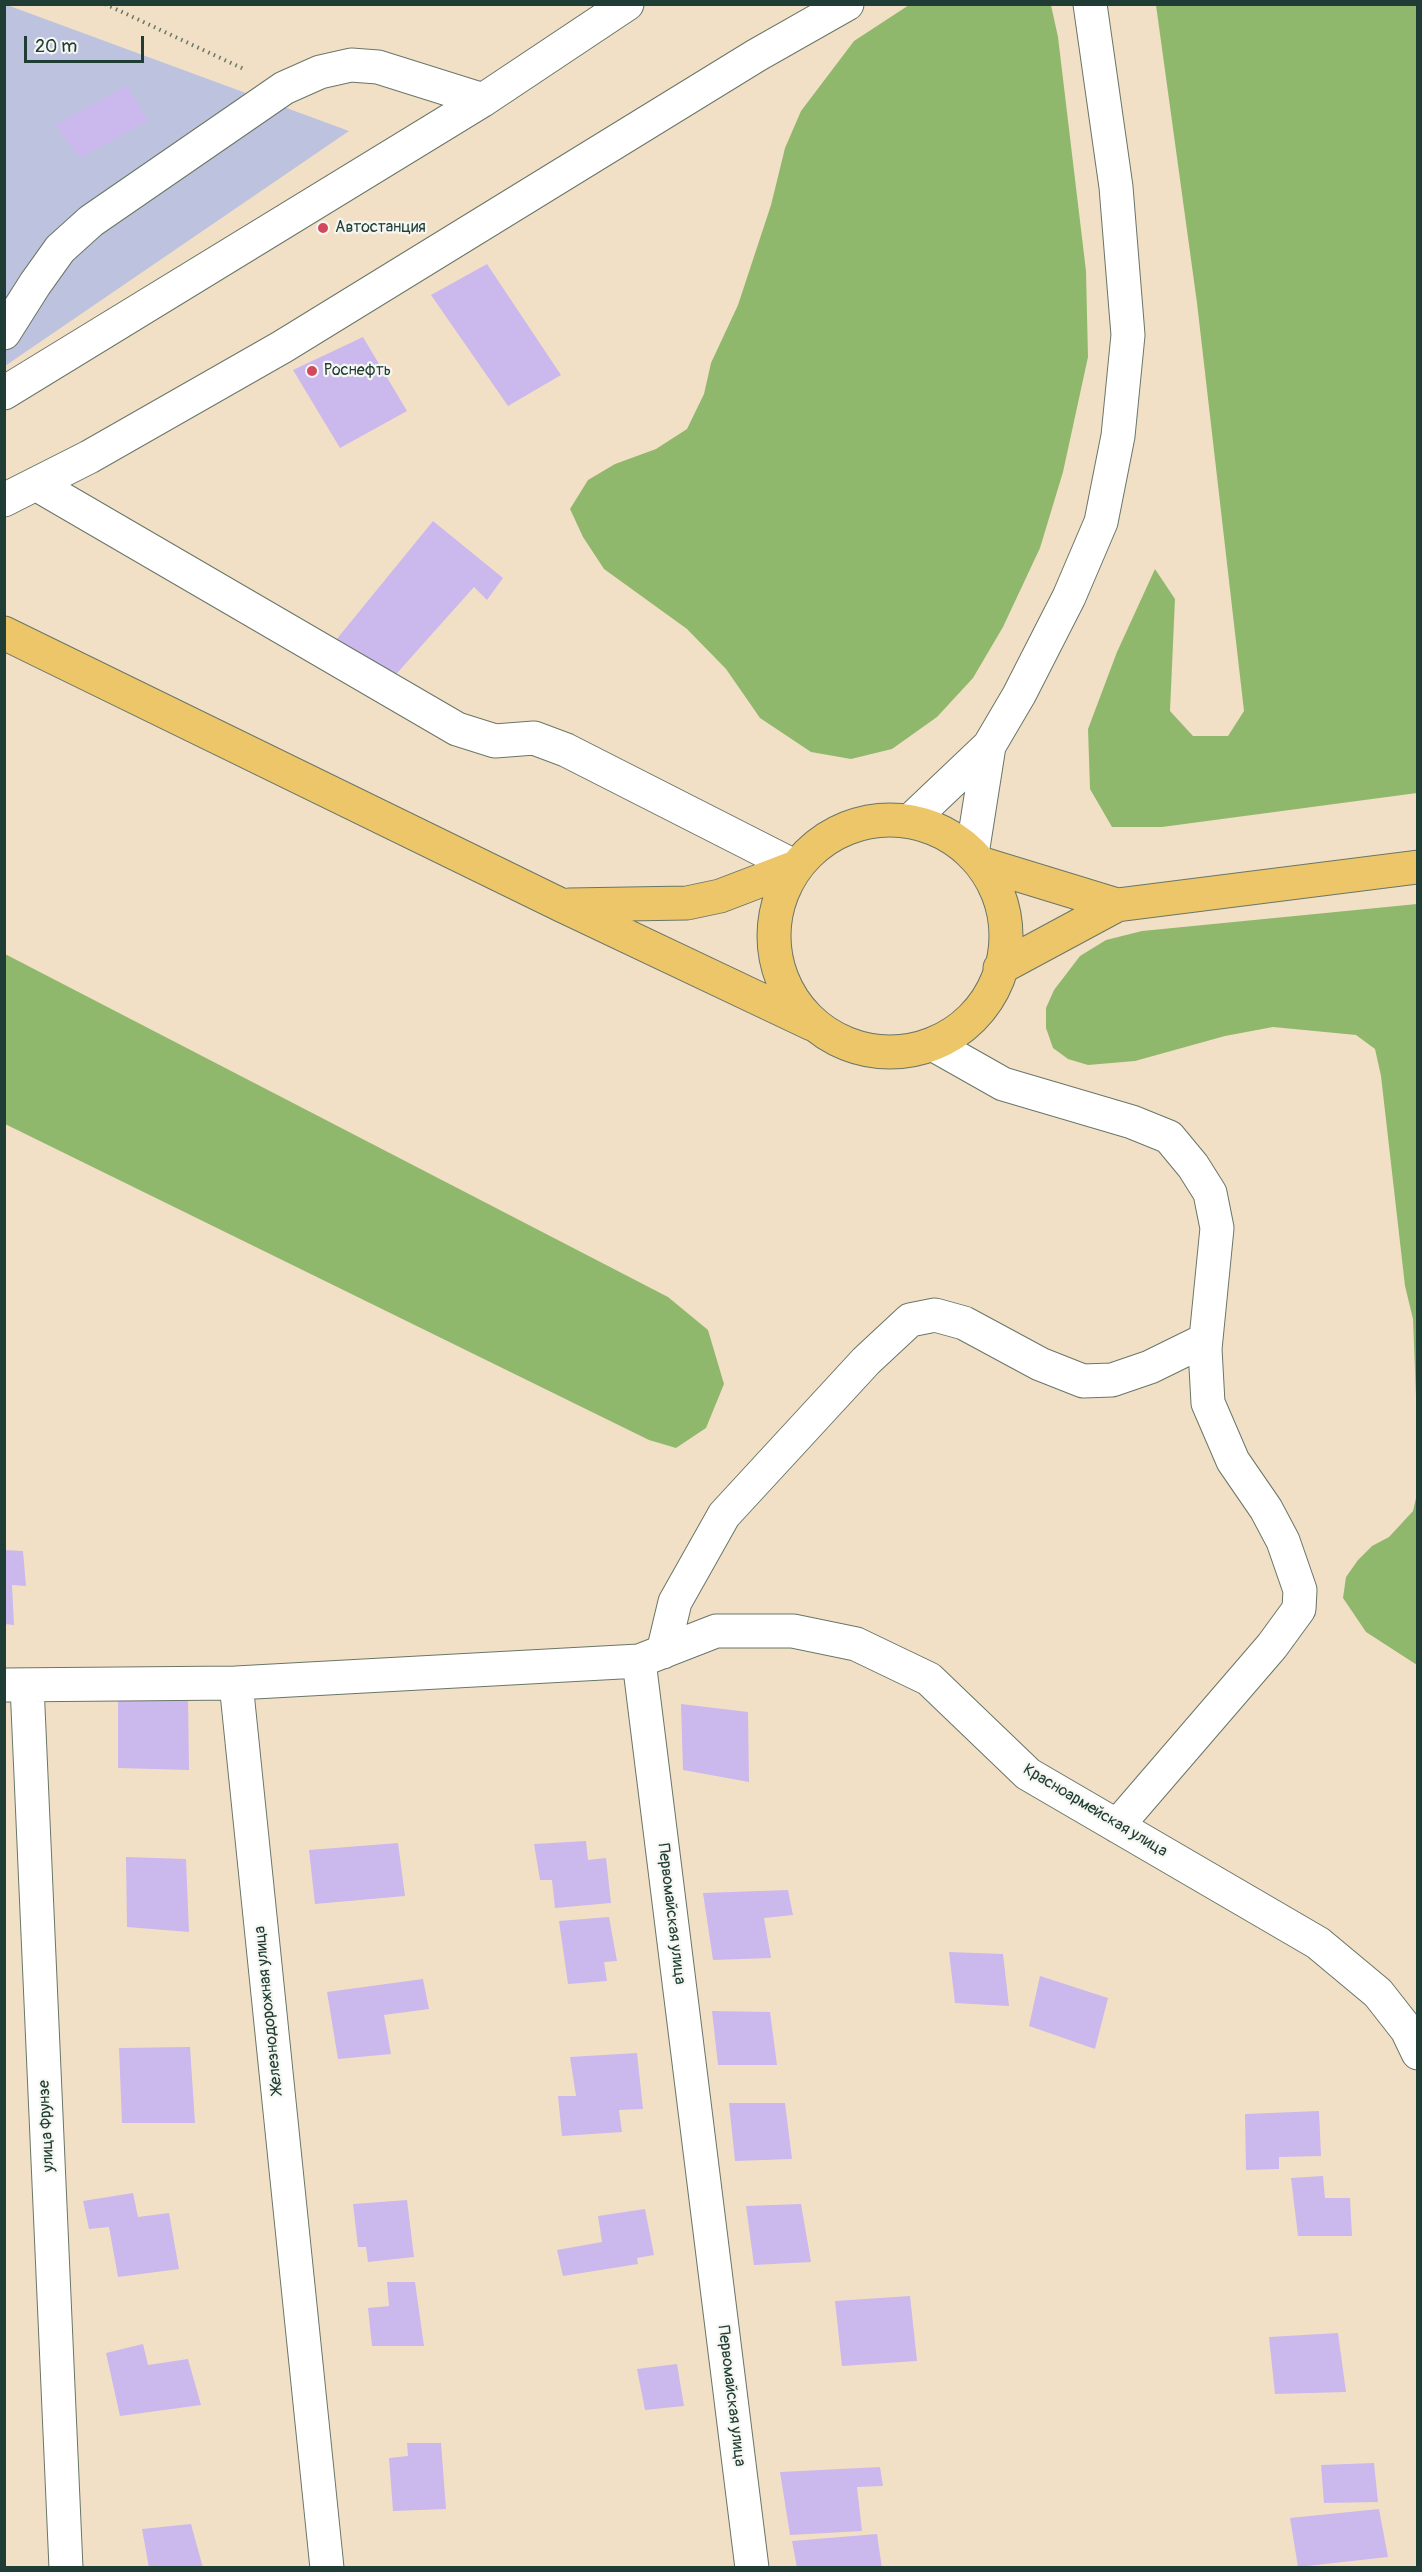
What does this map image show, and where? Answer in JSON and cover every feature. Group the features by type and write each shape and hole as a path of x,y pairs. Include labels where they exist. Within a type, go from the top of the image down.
{"main road":[{"path":"4,633 561,905 812,1024 849,1046 891,1054 934,1045 970,1022 995,987 1007,945 1002,903 977,859 951,836 910,821 867,821 828,837 796,867 777,906 773,949 786,990 812,1024"},
{"path":"977,859 1117,905"},
{"path":"561,905 687,903 720,896 796,867"},
{"path":"1000,968 1117,905 1418,867"}],"street":[{"path":"4,393 483,100 627,4"},
{"path":"4,500 89,457 282,347 747,61 847,4"},
{"path":"910,821 989,746 1019,695 1069,597 1101,522 1118,436 1128,335 1116,187 1090,4"},
{"path":"4,333 60,249 91,221 284,88 320,72 351,65 378,67 483,100"},
{"path":"36,484 457,729 495,741 534,738 566,750 796,867"},
{"path":"977,859 989,746"},
{"path":"934,1045 1003,1084 1132,1122 1169,1137 1193,1166 1210,1193 1217,1228 1205,1340 1208,1403 1233,1461 1266,1509 1283,1541 1300,1590 1299,1609 1272,1646 1117,1826"},
{"path":"16,1685 236,1683 651,1657 675,1602 724,1515 866,1361 910,1320 935,1315 964,1323 1040,1364 1083,1381 1112,1380 1150,1367 1205,1340"},
{"name":"Красноармейская улица","path":"651,1657 716,1632 793,1631 856,1644 929,1679 1028,1774 1318,1943 1378,1993 1407,2030 1418,2053"},
{"name":"Первомайская улица","path":"651,1657 752,2568"},
{"name":"Железнодорожная улица","path":"236,1683 327,2568"},
{"name":"улица Фрунзе","path":"16,1685 66,2568"}],"path":[{"path":"105,4 284,88"}],"shaded area":[{"path":"5,5 7,5 349,131 5,366"}],"green space":[{"path":"909,5 1051,5 1058,37 1086,271 1088,357 1063,472 1040,548 1003,627 973,678 937,717 892,749 851,759 811,752 760,718 726,669 687,629 604,569 583,537 570,509 588,480 615,464 656,449 687,429 704,394 711,363 738,305 771,205 785,148 801,111 854,41"},
{"path":"1156,5 1417,5 1417,793 1162,827 1112,827 1090,789 1088,729 1117,652 1155,569 1175,599 1170,711 1193,736 1228,736 1244,711 1197,303"},
{"path":"1418,904 1417,1422 1413,1319 1405,1286 1381,1076 1375,1049 1356,1035 1273,1027 1225,1036 1135,1061 1088,1065 1068,1059 1053,1048 1046,1028 1046,1008 1054,990 1080,956 1106,940 1142,931"},
{"path":"5,954 668,1297 708,1330 724,1384 706,1428 676,1448 649,1440 5,1124"},
{"path":"1417,1494 1417,1665 1366,1632 1343,1598 1346,1577 1358,1560 1372,1546 1389,1537 1413,1511"}],"building":[{"path":"127,86 148,121 80,158 55,125"},
{"path":"487,264 561,375 508,406 431,295"},
{"path":"363,337 407,411 340,448 293,370"},
{"path":"433,521 503,578 487,600 474,587 390,681 336,640"},
{"path":"4,1550 23,1551 26,1586 12,1585 14,1625 4,1624"},
{"path":"118,1697 188,1697 189,1770 118,1768"},
{"path":"681,1704 748,1712 749,1782 683,1770"},
{"path":"586,1841 588,1860 606,1858 611,1903 555,1908 552,1880 540,1880 534,1844"},
{"path":"398,1843 405,1896 315,1904 309,1850"},
{"path":"126,1857 186,1859 189,1932 127,1927"},
{"path":"788,1890 793,1915 764,1918 771,1958 713,1960 703,1893"},
{"path":"609,1917 617,1961 604,1962 607,1981 568,1984 559,1921"},
{"path":"949,1952 1003,1954 1009,2006 955,2003"},
{"path":"1040,1976 1108,1998 1095,2049 1029,2026"},
{"path":"423,1979 429,2009 384,2015 391,2054 338,2059 327,1992"},
{"path":"712,2011 770,2012 777,2065 718,2065"},
{"path":"190,2047 195,2123 122,2123 119,2048"},
{"path":"637,2053 643,2109 619,2110 622,2132 562,2136 558,2096 576,2096 570,2057"},
{"path":"729,2103 785,2103 792,2159 735,2161"},
{"path":"1319,2111 1321,2156 1279,2157 1279,2169 1246,2170 1245,2114"},
{"path":"1323,2176 1325,2198 1350,2198 1352,2236 1298,2236 1291,2178"},
{"path":"133,2193 138,2217 169,2213 179,2269 118,2277 109,2227 89,2229 83,2201"},
{"path":"407,2200 414,2257 368,2262 366,2247 358,2247 353,2204"},
{"path":"801,2204 811,2262 754,2265 746,2206"},
{"path":"645,2209 654,2255 637,2258 638,2264 563,2276 557,2250 602,2242 598,2216"},
{"path":"387,2282 415,2282 424,2346 372,2346 368,2308 389,2306"},
{"path":"910,2296 917,2361 842,2366 835,2301"},
{"path":"1338,2333 1346,2392 1275,2394 1269,2337"},
{"path":"143,2344 148,2365 188,2359 201,2405 120,2416 106,2353"},
{"path":"677,2364 684,2406 645,2410 637,2369"},
{"path":"407,2443 441,2443 446,2509 393,2511 389,2458 408,2456"},
{"path":"1374,2463 1378,2502 1324,2503 1321,2465"},
{"path":"880,2467 883,2486 857,2487 862,2531 790,2535 780,2472"},
{"path":"1379,2509 1388,2557 1298,2567 1290,2518"},
{"path":"191,2524 203,2568 149,2568 142,2529"},
{"path":"877,2534 882,2568 797,2568 792,2541"}],"place":[{"name":"Автостанция","path":"323,228"},
{"name":"Роснефть","path":"312,371"}]}
